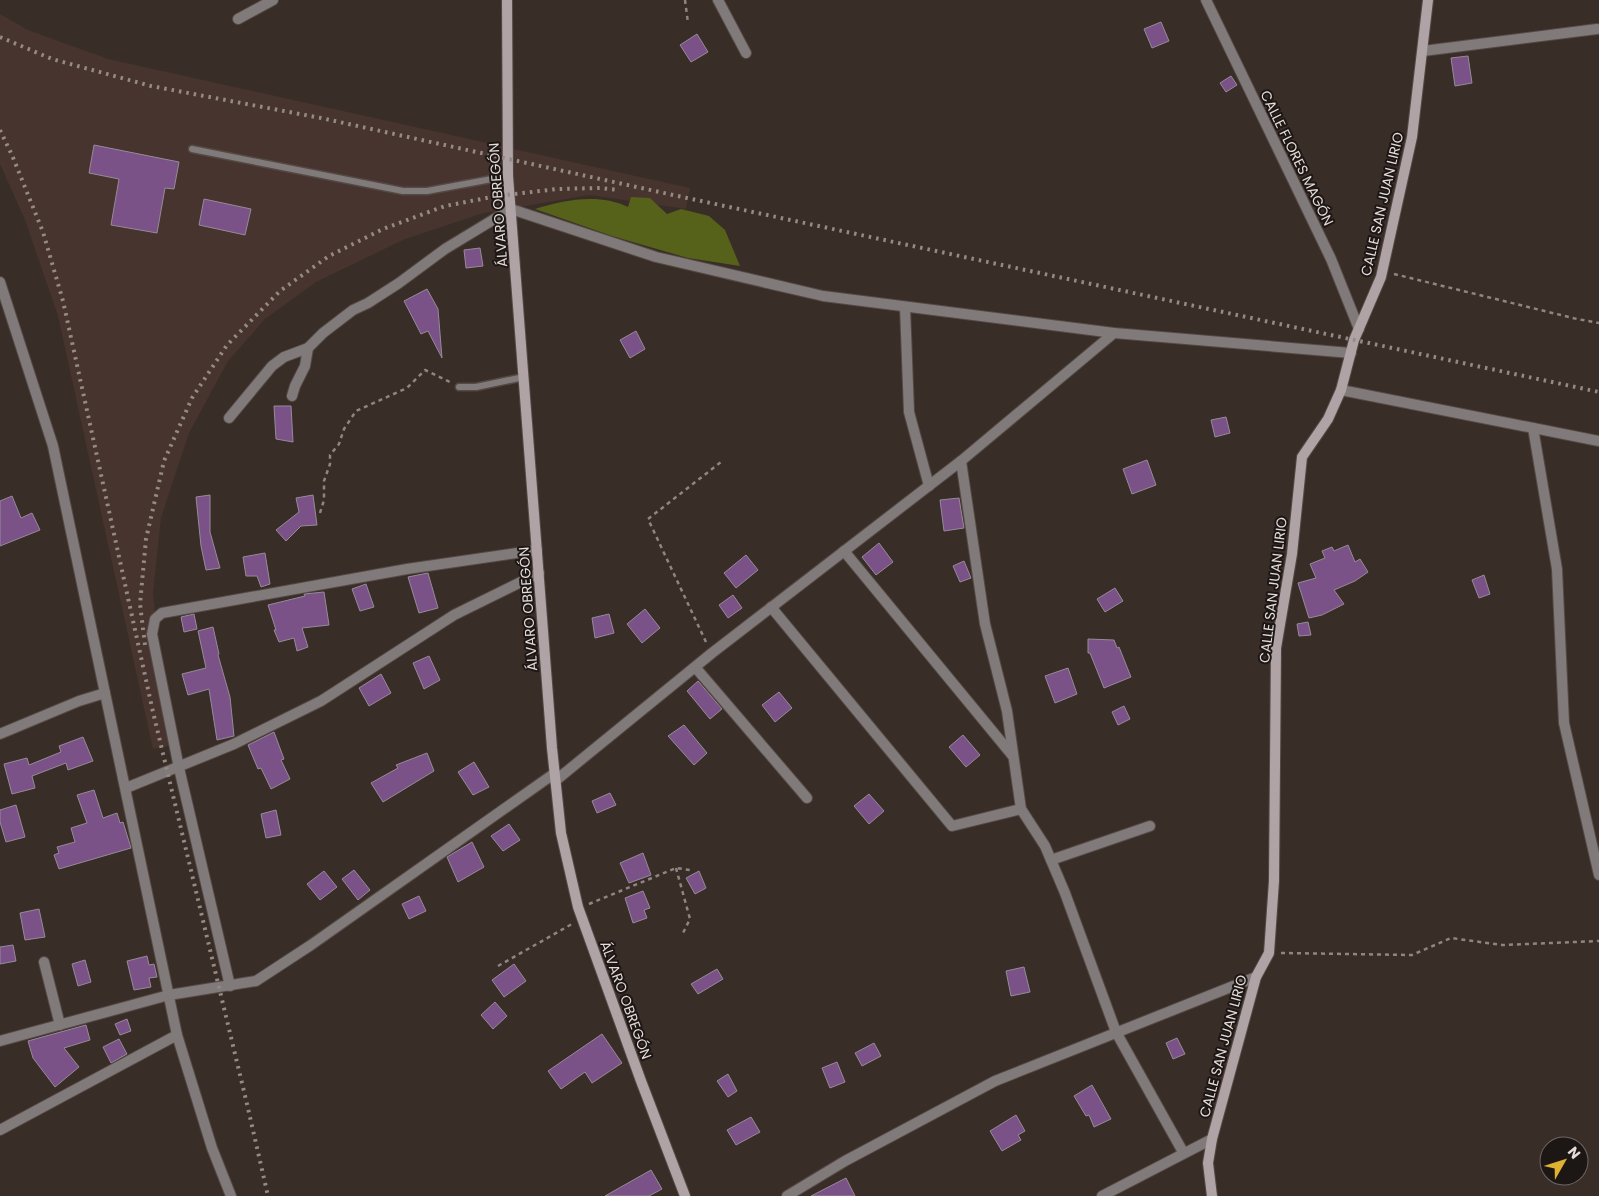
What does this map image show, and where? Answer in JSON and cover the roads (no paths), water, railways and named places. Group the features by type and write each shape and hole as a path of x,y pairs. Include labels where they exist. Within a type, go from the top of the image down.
{"street":[{"path":"238,19 273,0"},
{"name":"ÁLVARO OBREGÓN","path":"507,0 508,176 561,833 578,907 640,1081 685,1196"},
{"path":"718,0 746,53"},
{"name":"CALLE FLORES MAGÓN","path":"1206,0 1330,259 1359,329"},
{"name":"CALLE SAN JUAN LIRIO","path":"1212,1196 1208,1163 1212,1139 1256,977 1269,953 1274,881 1276,648 1292,554 1302,457 1328,419 1341,390 1359,329 1381,277 1412,137 1428,0"},
{"path":"1423,51 1597,30"},
{"path":"229,418 272,366 284,357 308,348 323,333 353,310 368,303 445,249 511,209 656,257 823,296 1114,332 1351,352"},
{"path":"0,282 53,446 177,1035 212,1148 231,1196"},
{"path":"905,306 909,412 929,486"},
{"path":"0,1041 169,996 256,981 311,946 555,777 961,461 1114,332"},
{"path":"292,396 305,366 308,348"},
{"path":"1341,390 1599,441"},
{"path":"1532,428 1556,569 1564,724 1599,875"},
{"path":"961,461 985,624 1007,711 1021,809 1045,846 1065,893 1116,1032 1183,1152"},
{"path":"230,986 178,768 152,634 156,619 162,613 407,569 537,550"},
{"path":"844,551 1013,756"},
{"path":"126,788 234,744 321,701 454,615 539,573"},
{"path":"771,608 952,826 1021,809"},
{"path":"695,667 807,798"},
{"path":"0,734 79,701 105,693"},
{"path":"1050,860 1150,826"},
{"path":"44,962 60,1025"},
{"path":"787,1196 845,1161 995,1081 1256,977"},
{"path":"0,1130 177,1035"},
{"path":"1102,1196 1183,1152 1212,1139"}],"lane":[{"path":"192,149 404,191 427,191 508,176"},
{"path":"459,387 476,387 524,377"}],"railway":[{"path":"0,37 52,59 151,86 321,118 1599,392"},
{"path":"0,130 43,232 63,301 153,712 268,1196"},
{"path":"145,645 140,604 146,539 164,461 192,398 227,345 280,291 329,256 383,229 445,206 497,196 557,189 601,188 619,190"}]}
